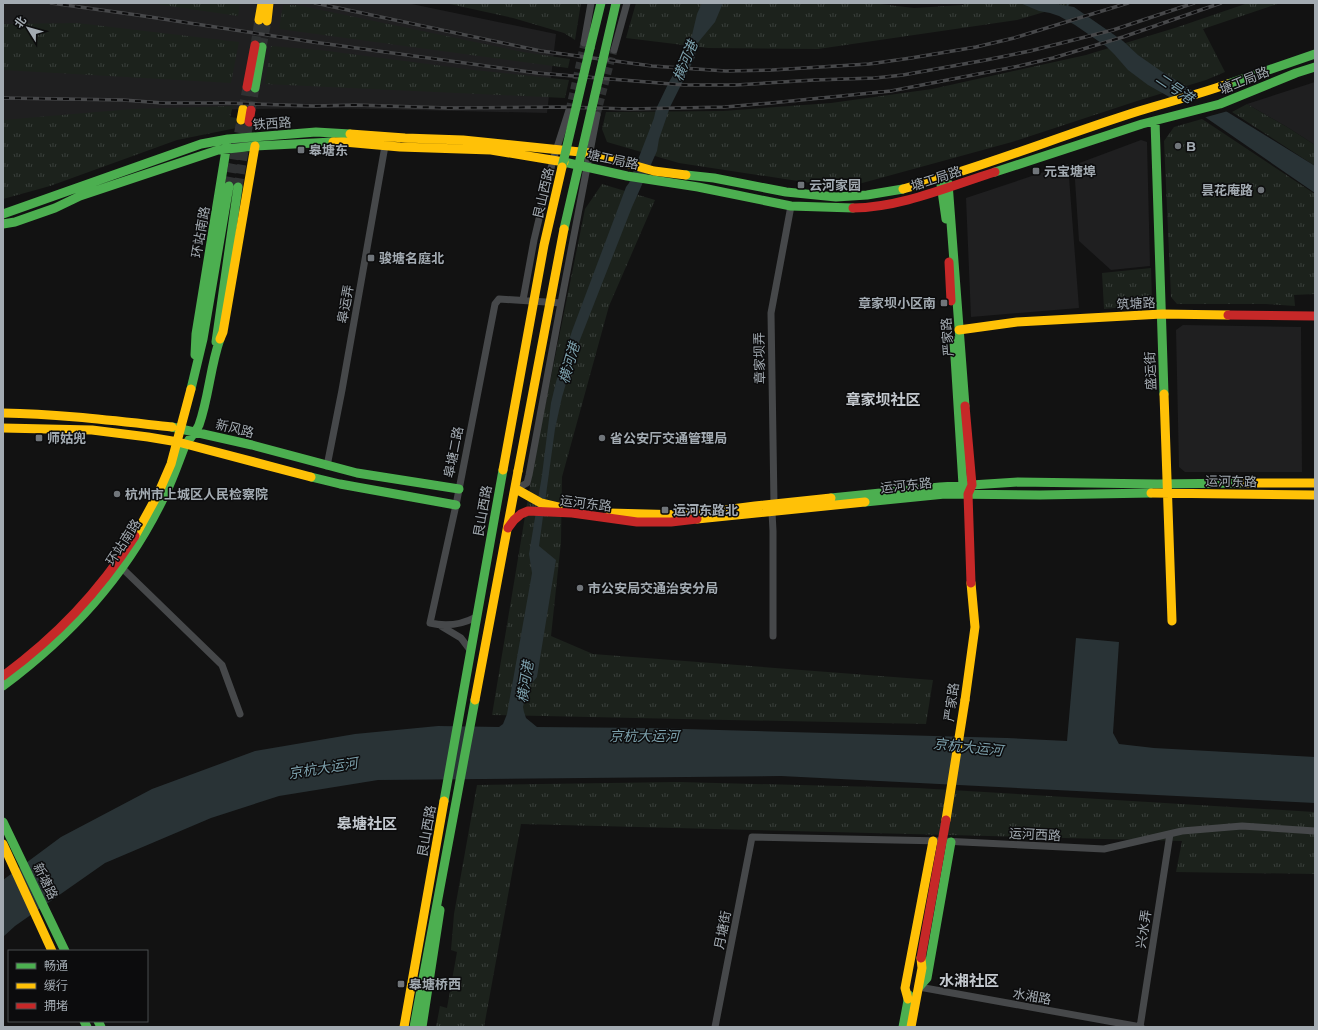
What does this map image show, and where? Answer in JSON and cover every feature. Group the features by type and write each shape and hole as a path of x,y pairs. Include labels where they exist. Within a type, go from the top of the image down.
{"main road":[{"path":"262,3 263,20 270,3"},
{"name":"艮山西路","path":"404,1027 459,720 470,650 544,245 587,46 598,3"},
{"path":"587,46 601,3"},
{"name":"艮山西路","path":"414,1027 516,489 562,231 616,3"},
{"path":"251,88 259,46"},
{"name":"塘工局路","path":"555,149 590,153 654,171 714,178 786,192 836,197 867,195 897,191 944,177 1137,112 1176,102 1315,54"},
{"name":"塘工局路","path":"553,160 627,176 698,187 791,206 870,208 899,203 1155,121 1220,104 1296,73 1315,67"},
{"path":"245,121 247,109"},
{"name":"盛运街","path":"1155,121 1172,620"},
{"name":"铁西路","path":"3,214 201,144 228,139 316,132 463,140 555,149"},
{"name":"环站南路","path":"194,378 196,334 228,139"},
{"name":"铁西路","path":"3,224 15,222 55,208 80,196 218,150 255,146 344,142 385,146 491,150 553,160"},
{"name":"环站南路","path":"3,676 34,652 73,616 108,575 151,507 182,443 196,432 204,410 216,350 223,332 255,146"},
{"name":"严家路","path":"911,1027 922,968 921,958 944,834 975,627 970,569 968,494 972,485 956,278 944,177"},
{"name":"环站南路","path":"3,686 44,654 67,633 97,600 122,568 140,541 159,508 176,472 182,443 180,428 194,378 234,186 211,377"},
{"name":"严家路","path":"945,189 963,485 968,494"},
{"name":"筑塘路","path":"959,330 1017,322 1162,314 1315,316"},
{"name":"新风路","path":"3,413 83,417 180,428 252,445 326,466 357,473 458,489"},
{"path":"3,428 92,430 148,437 182,443 340,484 456,505"},
{"path":"407,497 410,481"},
{"name":"运河东路","path":"773,508 963,485 1018,482 1315,495"},
{"name":"运河东路","path":"508,528 521,514 528,511 548,508 613,514 685,515 945,494 1168,489 1315,483"},
{"name":"运河东路","path":"516,489 548,508"},
{"name":"新塘路","path":"3,822 65,950"},
{"name":"严家路","path":"908,999 905,988 933,841"},
{"name":"严家路","path":"919,987 927,978 951,842"},
{"name":"新塘路","path":"3,844 52,950"},
{"name":"艮山西路","path":"422,1027 441,912 438,901"},
{"name":"严家路","path":"903,1027 914,968 921,958"}],"street":[{"name":"艮山西路","path":"587,46 591,3"},
{"path":"614,50 627,3"},
{"name":"艮山西路","path":"523,300 534,240 555,149 569,110"},
{"path":"516,489 527,483 529,474 598,115"},
{"name":"皋运弄","path":"326,466 342,390 385,146"},
{"name":"章家坝弄","path":"773,636 771,313 791,206"},
{"name":"皋塘二路","path":"441,625 430,623 456,505 495,304 499,299 523,300"},
{"path":"523,300 561,303"},
{"path":"122,568 222,665 240,714"},
{"path":"441,625 465,623 476,617"},
{"path":"441,625 461,638 470,650"},
{"name":"运河西路","path":"752,837 933,841 1104,849 1182,831 1242,826 1315,831"},
{"name":"兴水弄","path":"1140,1027 1170,834"},
{"name":"月塘街","path":"715,1027 752,837"},
{"name":"水湘路","path":"919,987 1140,1027"}],"shaded area":[{"path":"3,3 407,3 556,34 547,113 327,108 117,111 3,125"},
{"path":"1315,82 1315,145 1247,104"},
{"path":"1141,140 1147,142 1150,266 1111,270 1079,241 1074,165"},
{"path":"1068,164 1079,308 971,317 966,198"},
{"path":"1183,325 1301,327 1302,472 1185,472 1179,467 1176,330"}],"green space":[{"path":"149,3 240,3 238,16"},
{"path":"445,3 581,3 575,40 564,33 513,18"},
{"path":"636,3 872,3 914,8 963,5 965,3 1075,3 1017,20 818,49 708,48 626,38"},
{"path":"1248,3 1280,3 1203,29 1225,72 1206,80 1012,142 844,188 679,163 607,142 602,129 606,112 723,111 831,103 932,89 1086,55 1178,27"},
{"path":"283,5 297,5 523,52 570,59 568,68 279,29"},
{"path":"77,23 239,42 231,83 3,70 3,24"},
{"path":"271,46 320,50 474,70 569,80 565,98 265,84"},
{"path":"1247,104 1315,145 1315,166 1232,112"},
{"path":"233,106 230,117 266,122 177,140 50,186 3,199 3,120 132,109"},
{"path":"1202,119 1315,194 1315,294 1294,295 1295,306 1266,304 1177,304 1171,297 1164,141 1174,127"},
{"path":"602,184 655,200 609,306 562,477 561,542 551,636 593,654 933,680 926,724 492,715 535,456 585,209"},
{"path":"1151,268 1152,302 1148,305 1104,309 1102,273"},
{"path":"678,782 917,788 1315,812 1315,874 1176,872 1182,841 521,824 484,1027 436,1027 440,1006 447,1008 457,952 451,950 454,914 477,785"}],"water":[{"path":"702,3 723,3 715,22 696,45 695,57 670,107 659,139 657,151 632,207 576,350 562,397 555,429 539,546 556,560 537,677 527,689 523,707 526,718 537,727 649,728 1067,741 1076,638 1119,642 1113,733 1119,744 1154,748 1315,757 1315,803 781,776 378,780 279,796 211,818 105,863 15,926 3,937 3,880 61,837 152,789 255,751 355,734 438,726 499,727 503,724 507,714 532,573 529,554 542,475 551,403 556,382 572,331 626,187 629,183 654,118 656,109 682,60"},
{"name":"二号港","path":"1020,3 1051,3 1074,7 1123,41 1138,55 1161,71 1315,166 1315,193 1205,117 1148,85 1128,70 1107,47 1075,25 1059,16 1039,11"}],"pier":[{"path":"1195,89 1228,111 1203,118 1168,99"}],"waterway":[{"path":"1067,8 1068,3"}],"tunnel":[{"path":"255,45 259,20"},
{"path":"262,47 267,21"},
{"path":"569,110 584,43"},
{"path":"597,115 614,50"},
{"path":"243,109 247,87"},
{"path":"251,110 255,88"},
{"path":"229,186 241,120"},
{"path":"238,187 249,122"}],"railway":[{"path":"51,3 313,42 537,73 684,85 736,85 875,78 903,75 1030,51 1113,30 1194,3"},
{"path":"315,3 541,51 652,66 726,71 772,70 869,64 911,58 976,47 1014,38 1128,3"},
{"path":"3,98 123,100 163,103 227,103 314,106 356,105 449,108 562,107 630,109 725,107 891,91 1019,66 1053,58 1123,37 1221,3"}],"traffic: fast":[{"path":"590,48 601,3"},
{"path":"564,229 616,3"},
{"path":"255,88 262,47"},
{"path":"562,167 590,48"},
{"path":"1228,84 1315,54"},
{"path":"995,172 1142,124 1220,104 1296,73 1315,67"},
{"path":"1155,121 1164,394"},
{"path":"3,214 201,144 228,139 316,132 350,134"},
{"path":"3,224 15,222 55,208 80,196 218,150 255,146 333,142"},
{"path":"195,355 196,334 227,144"},
{"path":"564,162 627,176 698,187 791,206 853,208"},
{"path":"686,175 714,178 786,192 836,197 867,195 903,189"},
{"path":"948,183 965,406"},
{"path":"941,184 946,219"},
{"path":"191,389 203,339 229,186"},
{"path":"216,342 238,187"},
{"path":"3,686 28,667 73,625 94,603 131,555 165,495 184,448 199,425 220,339"},
{"path":"954,341 963,485 965,490"},
{"path":"172,427 252,445 357,473 459,489"},
{"path":"444,801 503,470"},
{"path":"311,477 340,484 456,505"},
{"path":"831,498 940,487 1018,482 1157,484 1243,483"},
{"path":"865,502 945,494 1040,495 1151,493"},
{"path":"414,1027 475,700"},
{"path":"3,822 65,950"},
{"path":"919,987 927,978 951,842"},
{"path":"422,1027 440,910"},
{"path":"903,1027 909,995"},
{"path":"84,1022 87,1027"},
{"path":"98,1022 101,1027"}],"traffic: slow":[{"path":"259,20 262,3"},
{"path":"267,21 269,3"},
{"path":"903,189 963,171 1139,111 1228,84"},
{"path":"241,120 243,109"},
{"path":"350,134 463,140 590,153 654,171 686,175"},
{"path":"333,142 400,147 491,150 564,162"},
{"path":"220,339 223,332 255,146"},
{"path":"503,470 544,245 562,167"},
{"path":"518,471 564,229"},
{"path":"959,330 1017,322 1162,314 1228,315"},
{"path":"135,536 158,494 171,464 191,389"},
{"path":"1164,394 1172,621"},
{"path":"3,413 67,416 172,427"},
{"path":"3,428 92,430 148,437 178,442 311,477"},
{"path":"475,700 518,471"},
{"path":"1243,483 1315,483"},
{"path":"516,489 541,503 558,507"},
{"path":"1151,493 1315,495"},
{"path":"609,513 685,515 831,498"},
{"path":"697,519 865,502"},
{"path":"965,700 975,627 971,583"},
{"path":"946,820 965,700"},
{"path":"404,1027 444,801"},
{"path":"908,999 905,988 933,841"},
{"path":"3,844 52,950"},
{"path":"911,1027 922,968 921,958"}],"traffic: jam":[{"path":"247,87 255,45"},
{"path":"249,122 251,110"},
{"path":"853,208 871,207 907,200 943,190 995,172"},
{"path":"949,262 951,301"},
{"path":"1228,315 1315,316"},
{"path":"965,406 972,485 968,494 971,583"},
{"path":"508,528 521,514 528,511 572,513 637,522 671,522 697,519"},
{"path":"3,676 23,661 59,629 91,595 121,557 135,536"},
{"path":"921,958 946,820"}],"place":[{"name":"B","path":"1178,146"},
{"name":"皋塘东","path":"301,150"},
{"name":"元宝塘埠","path":"1036,171"},
{"name":"云河家园","path":"801,185"},
{"name":"昙花庵路","path":"1261,190"},
{"name":"骏塘名庭北","path":"371,258"},
{"name":"章家坝小区南","path":"944,303"},
{"name":"师姑兜","path":"39,438"},
{"name":"省公安厅交通管理局","path":"602,438"},
{"name":"杭州市上城区人民检察院","path":"117,494"},
{"name":"运河东路北","path":"665,510"},
{"name":"市公安局交通治安分局","path":"580,588"},
{"name":"皋塘桥西","path":"401,984"}],"district":[{"name":"章家坝社区","path":"883,399"},
{"name":"皋塘社区","path":"367,823"},
{"name":"水湘社区","path":"969,980"}],"water label":[{"name":"横河港","path":"685,61"},
{"name":"横河港","path":"569,363"},
{"name":"横河港","path":"525,682"},
{"name":"京杭大运河","path":"644,736"},
{"name":"京杭大运河","path":"968,747"},
{"name":"京杭大运河","path":"323,768"}]}
